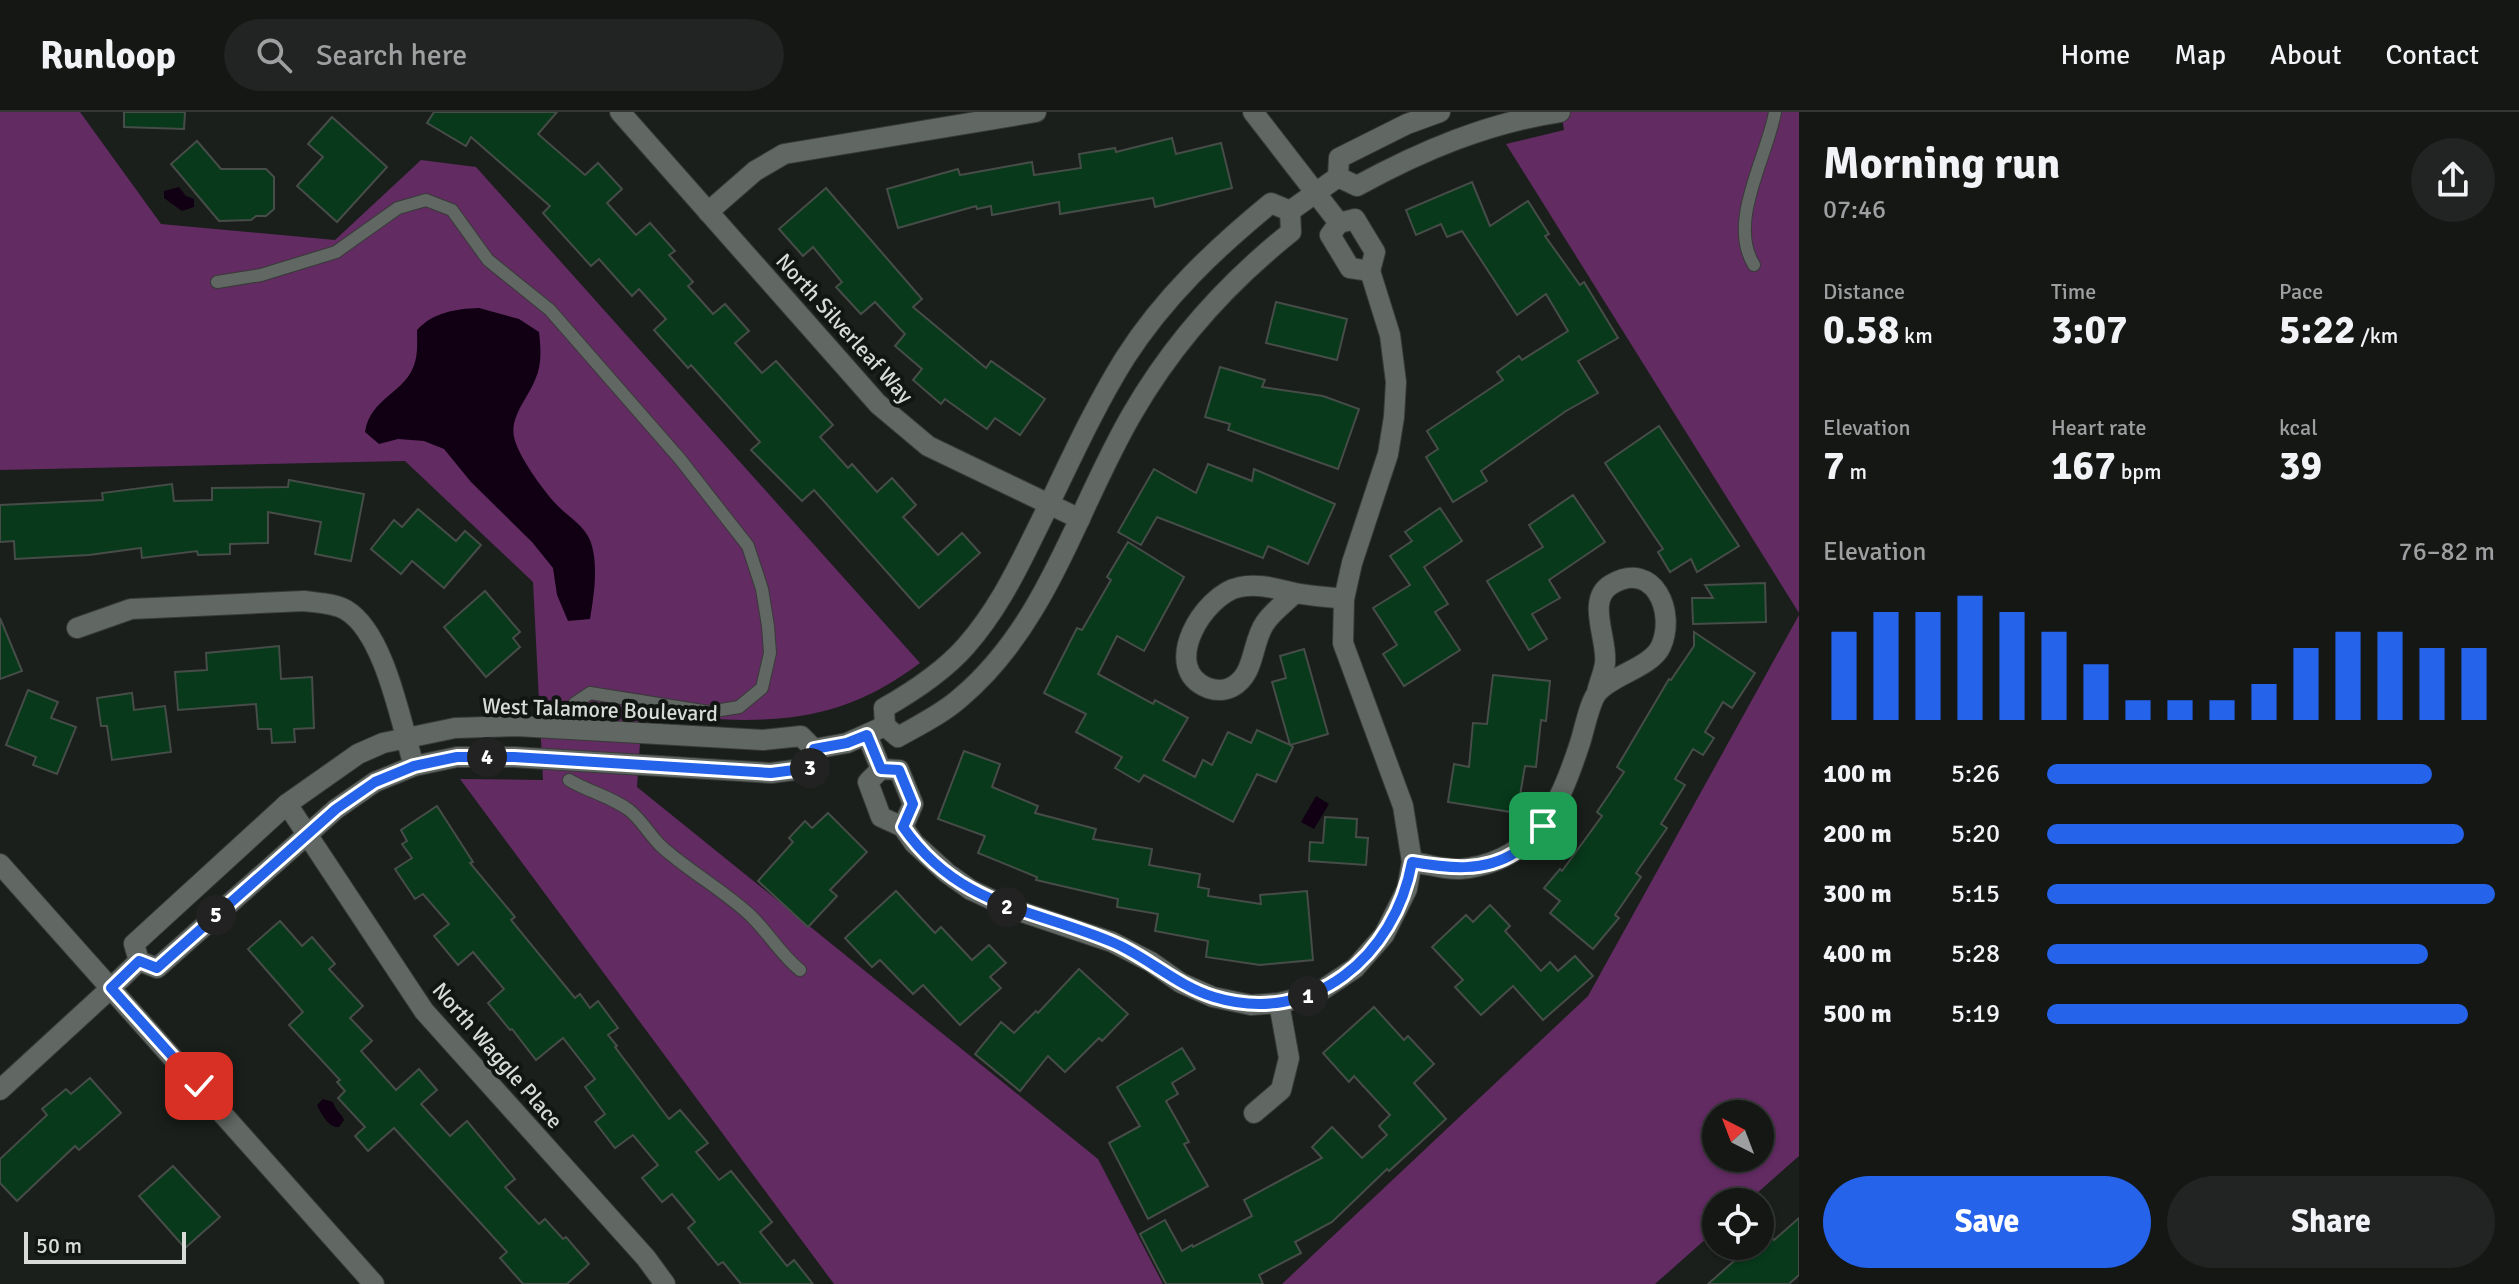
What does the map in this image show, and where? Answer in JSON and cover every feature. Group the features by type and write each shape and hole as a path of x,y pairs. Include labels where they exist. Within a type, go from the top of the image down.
{"street":[{"name":"North Silverleaf Way","path":"620,112 878,404 907,430 928,446 1080,519"},
{"path":"708,212 755,171 784,154 1036,112"},
{"path":"1253,112 1339,223"},
{"path":"1338,177 1339,158 1407,124 1440,112"},
{"path":"1338,177 1357,186 1426,151 1485,128 1549,113"},
{"path":"881,769 876,730 884,708 934,675 964,648 1001,600 1099,403 1126,357 1176,291 1202,263 1271,203 1290,211 1338,177"},
{"name":"West Talamore Boulevard","path":"814,749 847,743 876,730 898,737 959,699 988,671 1014,641 1040,599 1130,417 1154,377 1184,336 1229,287 1291,232 1290,211"},
{"path":"903,827 913,804 899,770 881,769 868,782 881,817 903,827 914,843 971,890 1010,908 1112,942 1151,962 1181,983 1213,997 1251,1005 1279,1003 1316,994 1355,968 1384,935 1407,889 1412,862 1403,806 1343,643 1344,599 1352,563 1388,454 1396,382 1390,335 1370,271 1375,252 1355,219 1339,223 1330,235 1350,268 1370,271"},
{"path":"1412,862 1457,869 1484,865 1516,852 1543,826 1564,792 1606,661 1598,605 1606,587 1625,577 1641,579 1658,589 1664,602 1661,648 1597,692"},
{"path":"1295,593 1266,620 1258,634 1252,663 1244,677 1233,686 1219,691 1198,683 1190,673 1186,648 1200,617 1223,593 1238,587 1263,585 1295,593 1344,599"},
{"path":"77,628 131,609 304,601 332,605 353,616 371,636 382,660 414,766"},
{"name":"West Talamore Boulevard","path":"139,961 134,944 287,804 358,754 383,743 455,728 517,726 763,740 801,736 814,749"},
{"name":"West Talamore Boulevard","path":"139,961 157,968 336,809 375,782 414,766 457,757 514,757 771,773 810,768 814,749"},
{"name":"North Waggle Place","path":"287,804 424,1011 646,1258 665,1284"},
{"path":"0,864 374,1284"},
{"name":"West Talamore Boulevard","path":"0,1090 139,961"},
{"path":"1254,1113 1281,1090 1289,1058 1279,1003"}],"lane":[{"path":"1754,265 1747,255 1745,213 1775,112"},
{"path":"217,282 261,275 336,252 398,208 426,200 452,210 488,260 550,310 680,459 748,546 762,589 768,626 770,653 762,688 739,707 709,712 590,693 575,703 572,712"},
{"path":"569,780 589,792 601,793 632,812 659,845 692,872 730,896 757,921 800,970"}],"shaded area":[{"path":"0,112 80,112 161,224 335,240 421,160 476,167 920,663 886,686 853,702 820,712 754,720 642,714 637,787 1098,1159 1163,1284 834,1284 460,779 543,780 533,582 405,461 0,470"},
{"path":"1561,112 1799,112 1799,613 1506,144 1564,130"},
{"path":"179,187 186,196 194,199 194,207 182,211 164,198 164,191"},
{"path":"479,308 519,319 539,332 539,369 517,414 514,437 520,454 538,482 590,540 595,569 590,619 568,621 557,595 553,568 444,449 424,441 398,439 379,444 365,432 374,411 411,372 417,354 417,330 430,319 445,313"},
{"path":"1799,615 1799,1156 1763,1188 1702,1188 1702,1242 1655,1284 1282,1284 1588,996"},
{"path":"1316,796 1329,804 1314,829 1301,822"},
{"path":"323,1099 333,1102 343,1118 339,1127 329,1123 317,1105"}],"building":[{"path":"124,112 185,112 184,129 124,127"},
{"path":"434,112 557,112 538,134 585,175 598,163 622,189 607,203 636,235 650,223 675,251 669,255 693,282 688,286 713,314 725,304 749,331 735,343 762,373 776,361 833,425 820,437 848,468 852,464 877,492 892,478 916,505 903,517 938,555 962,533 980,553 919,608 814,490 802,501 751,450 760,442 691,365 688,368 654,330 666,319 639,289 632,296 599,259 591,266 543,213 550,206 471,137 466,146 427,123"},
{"path":"332,117 387,167 337,222 297,186 323,157 308,144"},
{"path":"1172,138 1176,154 1221,143 1232,188 1155,207 1153,198 1060,214 1059,202 992,215 991,206 977,209 976,206 898,228 887,189 958,169 960,175 1032,162 1034,175 1081,168 1079,154 1115,148 1116,152"},
{"path":"197,141 221,169 266,169 274,177 274,209 266,216 256,216 251,220 219,221 171,164"},
{"path":"1472,182 1490,226 1528,201 1549,234 1545,236 1580,285 1584,282 1618,338 1578,361 1598,393 1566,411 1481,471 1487,481 1453,502 1426,457 1438,449 1427,431 1503,380 1497,372 1519,356 1522,360 1568,331 1546,294 1517,315 1462,231 1447,237 1441,224 1416,235 1406,210"},
{"path":"826,188 922,299 913,307 986,368 991,361 1045,399 1020,435 995,418 987,429 945,399 941,404 913,380 922,369 895,346 905,334 875,302 861,314 836,287 842,282 813,247 803,256 779,229"},
{"path":"1276,302 1347,319 1337,360 1266,343"},
{"path":"1220,367 1265,380 1262,387 1323,396 1359,409 1338,469 1228,430 1230,424 1205,417"},
{"path":"1659,426 1739,546 1697,572 1691,559 1670,572 1658,552 1663,549 1605,463"},
{"path":"1208,464 1252,481 1254,469 1335,504 1308,564 1268,546 1263,558 1157,517 1141,545 1118,532 1154,469 1196,493"},
{"path":"289,480 364,494 351,561 315,554 321,522 268,512 268,543 230,544 230,554 198,555 197,551 142,558 141,548 89,555 15,559 14,541 0,542 0,505 103,500 102,493 172,484 174,501 212,500 212,488 288,487"},
{"path":"1573,495 1605,542 1549,580 1560,598 1532,614 1547,639 1529,650 1487,581 1543,547 1529,525"},
{"path":"1440,508 1462,541 1424,567 1448,604 1435,612 1460,650 1404,686 1383,654 1397,645 1373,608 1410,585 1390,556 1412,541 1405,532"},
{"path":"418,509 456,541 465,531 481,545 444,588 412,561 401,574 371,549 394,520 402,527"},
{"path":"1128,542 1184,577 1144,651 1117,636 1098,674 1153,704 1155,700 1188,718 1163,760 1195,777 1203,760 1212,765 1228,732 1251,743 1257,730 1293,747 1276,782 1257,774 1233,822 1144,775 1139,782 1115,768 1122,757 1076,732 1086,714 1044,693 1077,628 1082,630 1111,580 1107,577"},
{"path":"1765,583 1766,622 1693,624 1692,598 1713,598 1705,585"},
{"path":"485,591 520,632 513,638 520,647 486,677 444,627"},
{"path":"0,618 22,671 0,679"},
{"path":"1694,632 1755,673 1732,708 1723,702 1705,732 1714,738 1703,755 1693,749 1675,779 1685,785 1661,824 1667,828 1636,873 1641,877 1615,915 1619,918 1593,949 1550,913 1560,901 1544,888 1560,869 1562,871 1602,816 1597,812 1624,772 1617,767 1669,679 1694,646"},
{"path":"279,646 281,679 312,677 314,728 294,729 295,742 272,743 271,729 258,729 256,704 178,710 175,672 207,670 206,653"},
{"path":"1304,649 1328,734 1290,745 1272,682 1286,678 1280,656"},
{"path":"1493,675 1550,681 1546,721 1541,720 1536,767 1525,766 1517,813 1448,802 1454,764 1469,767 1473,723 1487,724"},
{"path":"28,690 58,702 51,718 76,727 57,774 33,765 36,757 6,745"},
{"path":"132,693 134,710 165,706 171,752 112,760 107,726 101,726 97,698"},
{"path":"964,751 1000,764 992,787 1038,806 1035,813 1096,829 1093,839 1152,849 1149,865 1200,874 1198,887 1209,889 1208,896 1261,904 1260,895 1307,891 1313,960 1260,965 1206,957 1208,941 1155,931 1158,914 1117,907 1118,899 1036,880 1037,877 978,853 985,836 938,819"},
{"path":"437,806 473,862 470,863 515,917 511,920 575,998 580,994 590,1008 598,1001 618,1028 608,1035 615,1047 669,1119 680,1110 708,1143 696,1152 719,1180 731,1171 772,1222 760,1232 787,1266 794,1260 813,1284 741,1284 723,1262 718,1265 688,1228 695,1222 672,1194 662,1202 642,1178 658,1165 633,1135 615,1148 595,1122 605,1114 585,1087 595,1079 563,1038 536,1060 488,1003 504,989 473,952 458,965 434,936 449,924 423,894 415,899 395,869 412,858 402,844 407,841 401,830"},
{"path":"828,813 867,852 830,890 837,896 808,927 758,881 793,842 789,838 805,821 812,828"},
{"path":"1325,817 1357,819 1356,837 1368,838 1366,865 1309,861 1310,842 1323,843"},
{"path":"896,891 935,933 941,927 972,960 989,945 1006,963 990,977 1001,988 960,1025 923,985 913,994 880,960 872,967 845,938"},
{"path":"1490,905 1510,926 1505,931 1541,971 1550,962 1558,971 1575,956 1593,976 1543,1020 1513,986 1481,1015 1455,987 1463,980 1432,947 1466,915 1473,922"},
{"path":"280,921 302,946 312,937 335,964 329,969 363,1006 350,1018 372,1041 361,1051 396,1090 419,1069 437,1090 421,1104 450,1136 467,1121 515,1179 505,1187 539,1224 545,1219 563,1239 566,1237 589,1264 567,1284 523,1284 500,1258 507,1252 394,1128 368,1151 355,1136 365,1127 338,1098 345,1091 337,1082 340,1080 289,1025 303,1012 248,949"},
{"path":"1079,969 1128,1014 1065,1072 1048,1056 1020,1091 975,1054 1001,1022 1014,1033 1036,1011 1038,1013"},
{"path":"1374,1007 1404,1040 1408,1036 1434,1064 1414,1083 1446,1119 1389,1171 1387,1169 1332,1222 1295,1242 1301,1253 1259,1275 1263,1284 1166,1284 1140,1234 1165,1220 1182,1251 1193,1247 1252,1216 1244,1200 1322,1158 1312,1147 1332,1127 1362,1158 1387,1135 1379,1126 1390,1115 1354,1076 1349,1082 1323,1053"},
{"path":"1182,1048 1195,1069 1172,1083 1178,1094 1166,1101 1189,1142 1184,1144 1208,1186 1148,1219 1109,1143 1140,1126 1117,1087"},
{"path":"90,1078 121,1113 79,1150 75,1146 17,1201 0,1183 0,1159 47,1115 42,1109 66,1089 71,1094"},
{"path":"173,1166 220,1217 185,1248 139,1196"},
{"path":"1799,1218 1799,1275 1789,1284 1708,1284 1735,1260 1774,1260 1774,1240"}],"route":[{"path":"199,1086 111,988 139,961 157,968 336,809 375,782 414,766 457,757 514,757 771,773 810,768 814,749 847,743 867,735 881,769 899,770 913,804 903,827 914,843 971,890 1010,908 1112,942 1151,962 1181,983 1213,997 1251,1005 1279,1003 1316,994 1355,968 1384,935 1407,889 1412,862 1457,869 1484,865 1516,852 1543,826"}]}
